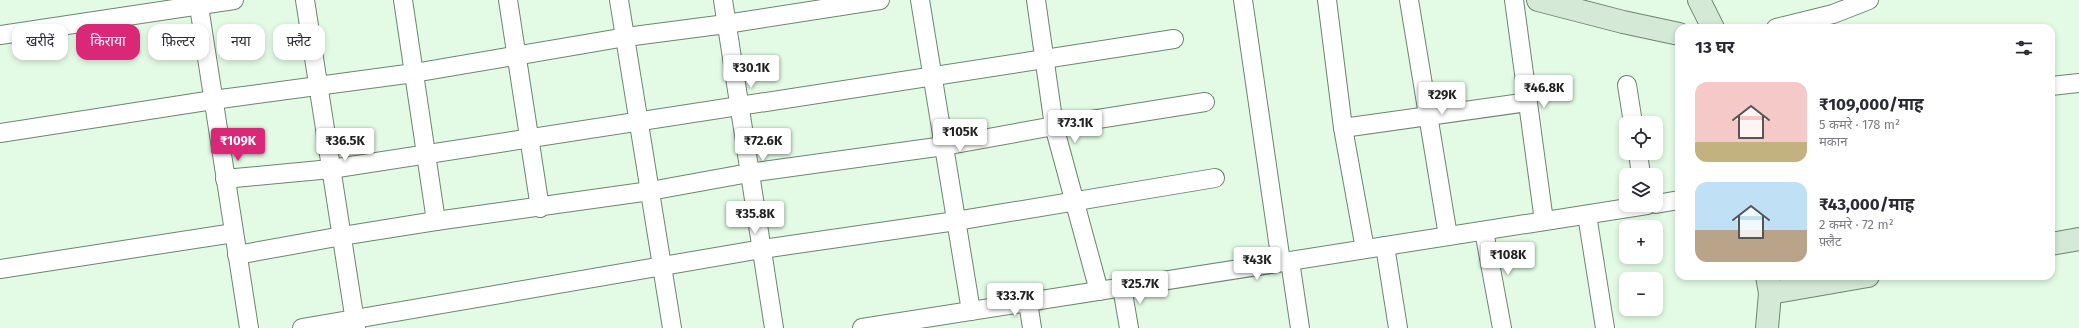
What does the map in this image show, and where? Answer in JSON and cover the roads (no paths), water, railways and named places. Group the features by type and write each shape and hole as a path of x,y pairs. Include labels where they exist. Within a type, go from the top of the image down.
{"street":[{"path":"0,35 198,3 234,0"},
{"path":"306,0 355,324"},
{"path":"403,0 436,221"},
{"path":"508,0 540,208"},
{"path":"619,0 672,328"},
{"path":"722,0 774,328"},
{"path":"0,133 213,100 319,87 414,73 626,37 726,24 880,0"},
{"path":"920,0 971,311"},
{"path":"1036,0 1054,126 1099,291"},
{"path":"1243,0 1286,262 1300,328"},
{"path":"1326,0 1343,128 1364,249"},
{"path":"1409,0 1448,236"},
{"path":"1514,0 1544,221"},
{"path":"1538,0 1675,33"},
{"path":"1699,0 1711,24"},
{"path":"1809,24 1834,21 1869,0"},
{"path":"198,3 249,328"},
{"path":"225,179 331,169 1174,38"},
{"path":"2055,86 2079,83"},
{"path":"1627,84 1632,116"},
{"path":"237,255 436,221 540,208 650,191 749,173 944,146 1054,126 1205,102"},
{"path":"1343,128 1528,102"},
{"path":"302,328 355,324 662,266 762,249 956,220 1214,178"},
{"path":"1663,203 1675,201"},
{"path":"862,328 922,323 971,311 1619,209"},
{"path":"1587,214 1605,328"},
{"path":"1484,231 1502,328"},
{"path":"0,269 234,233"},
{"path":"2055,244 2078,243"},
{"path":"1385,246 1398,328"},
{"path":"1767,328 1769,285 1824,280"},
{"path":"1122,287 1129,328"},
{"path":"1028,302 1032,328"}]}
